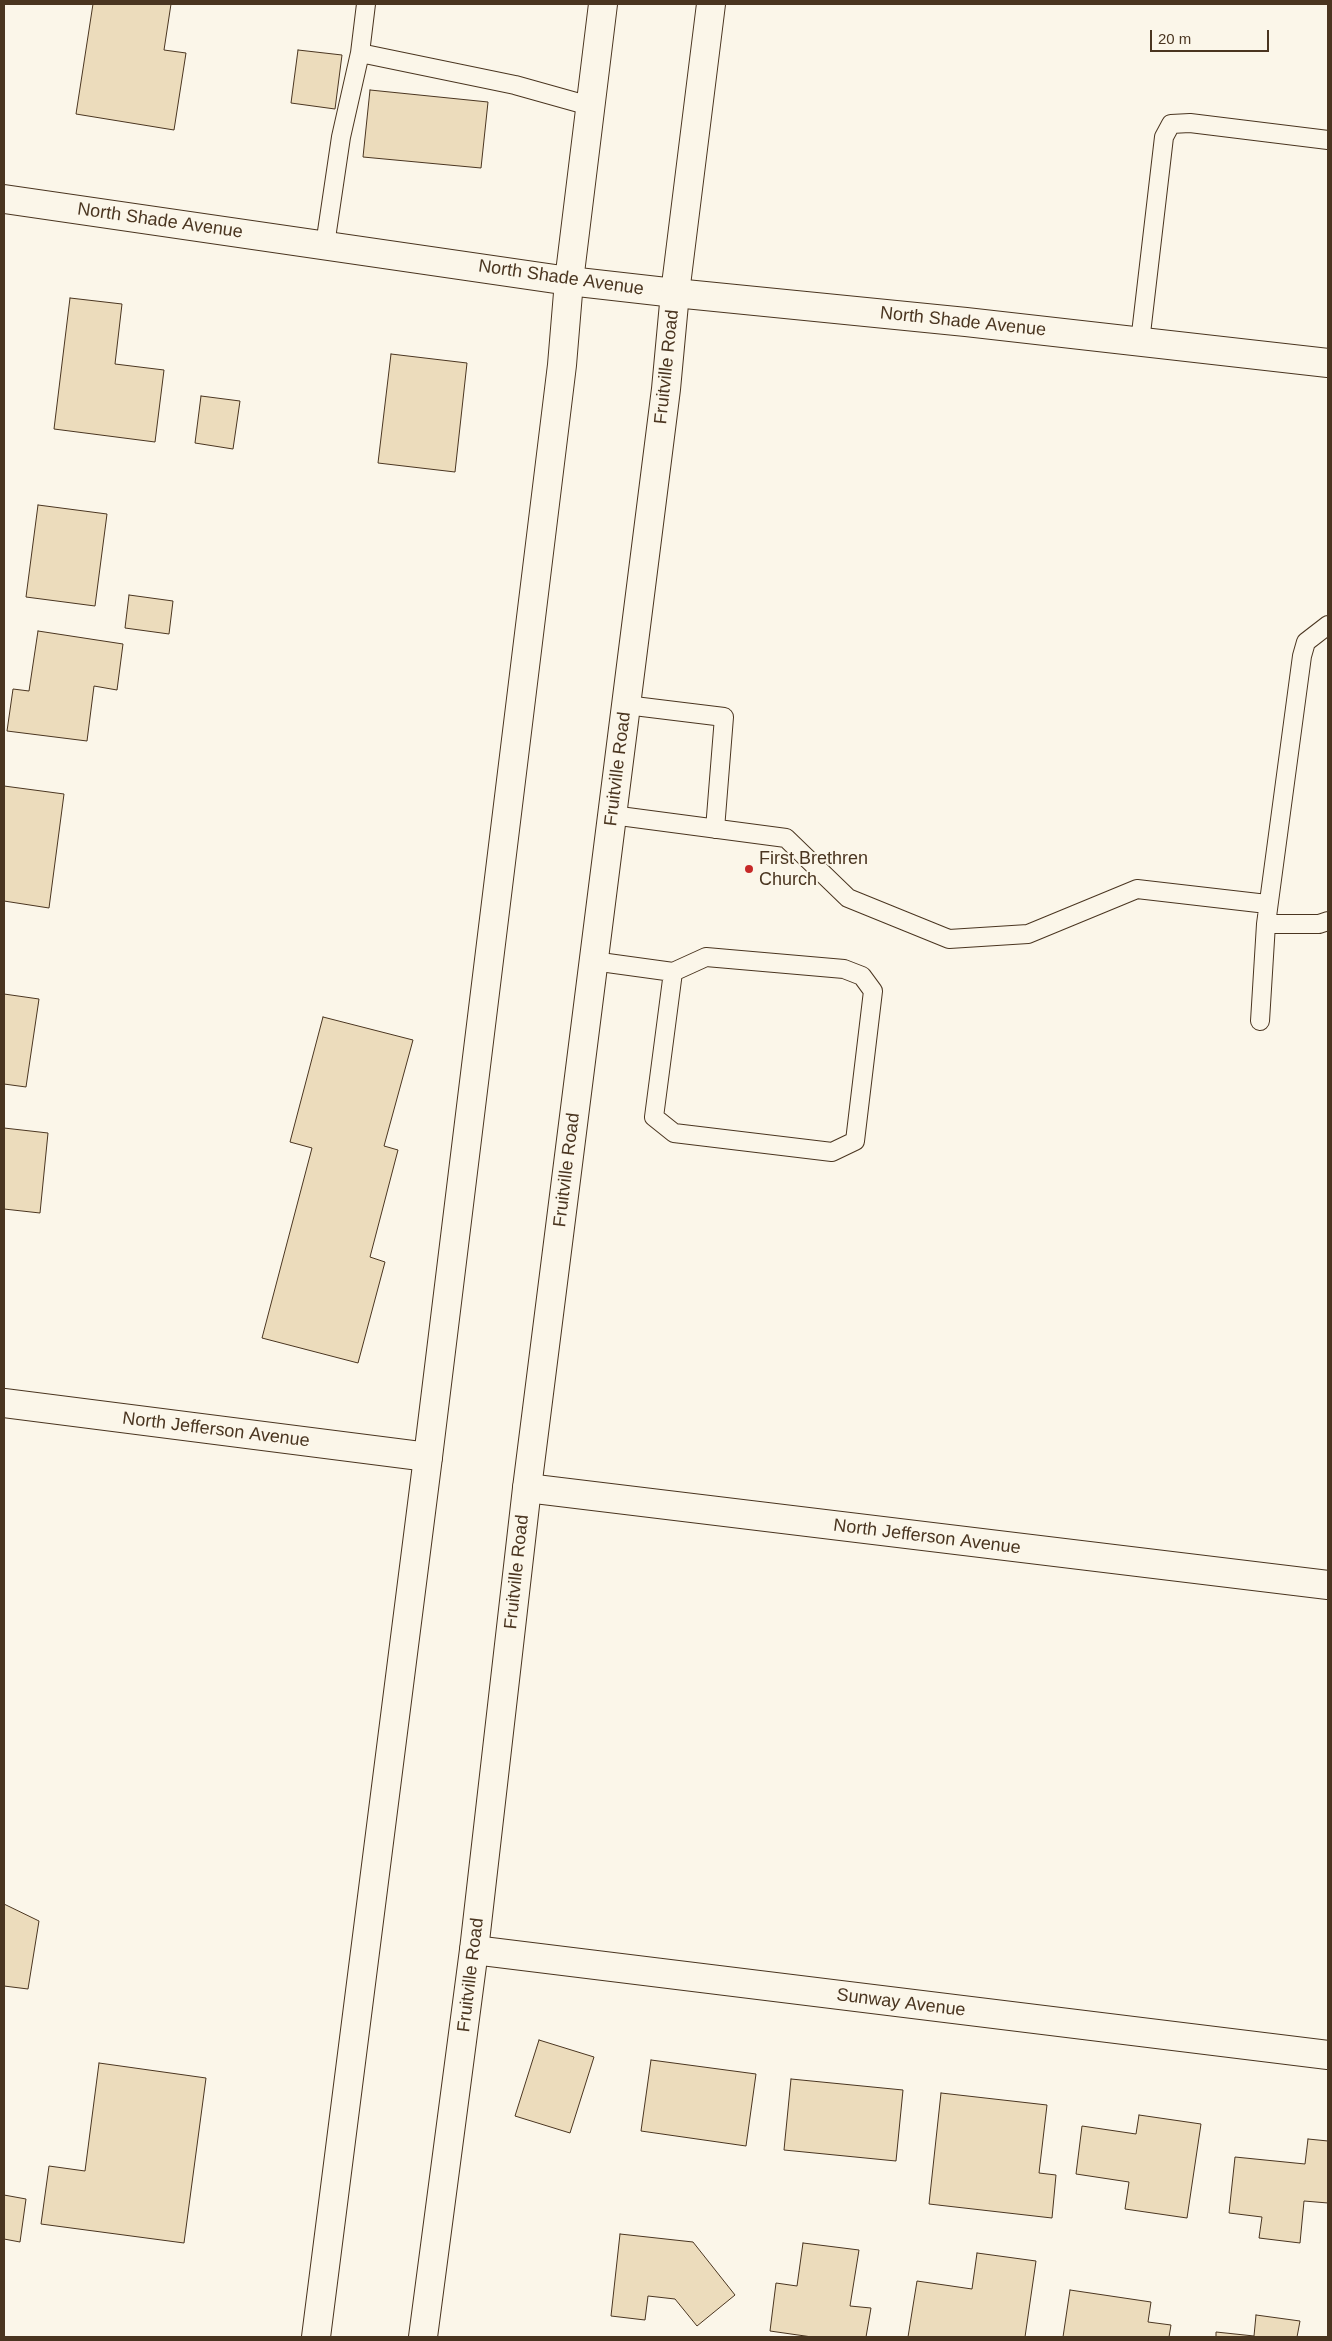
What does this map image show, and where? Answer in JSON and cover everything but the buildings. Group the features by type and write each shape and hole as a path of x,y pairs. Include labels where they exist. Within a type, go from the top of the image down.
{"main road":[{"path":"316,2337 428,1456 561,375 569,280 603,4"},
{"name":"Fruitville Road","path":"423,2337 474,1950 526,1488 666,389 675,293 711,4"},
{"name":"North Shade Avenue","path":"4,199 569,280 1328,363"},
{"name":"North Jefferson Avenue","path":"4,1403 428,1456"},
{"name":"North Jefferson Avenue","path":"526,1488 1328,1585"},
{"name":"Sunway Avenue","path":"474,1950 1328,2055"}],"lane":[{"path":"325,245 341,137 360,53 366,4"},
{"path":"360,53 515,85 590,106"},
{"path":"1140,342 1164,137 1171,124 1190,123 1328,140"},
{"path":"1260,1021 1267,904 1285,793 1302,656 1306,642 1328,624"},
{"path":"626,705 724,718 715,829"},
{"path":"612,815 786,838 848,898 949,939 1028,934 1138,889 1267,904"},
{"path":"1266,924 1319,924 1328,921"},
{"path":"593,961 673,972 706,957 844,969 862,976 873,991 855,1141 832,1152 823,1151 674,1133 654,1117 673,972"}],"place":[{"name":"First Brethren Church","path":"749,869"}]}
